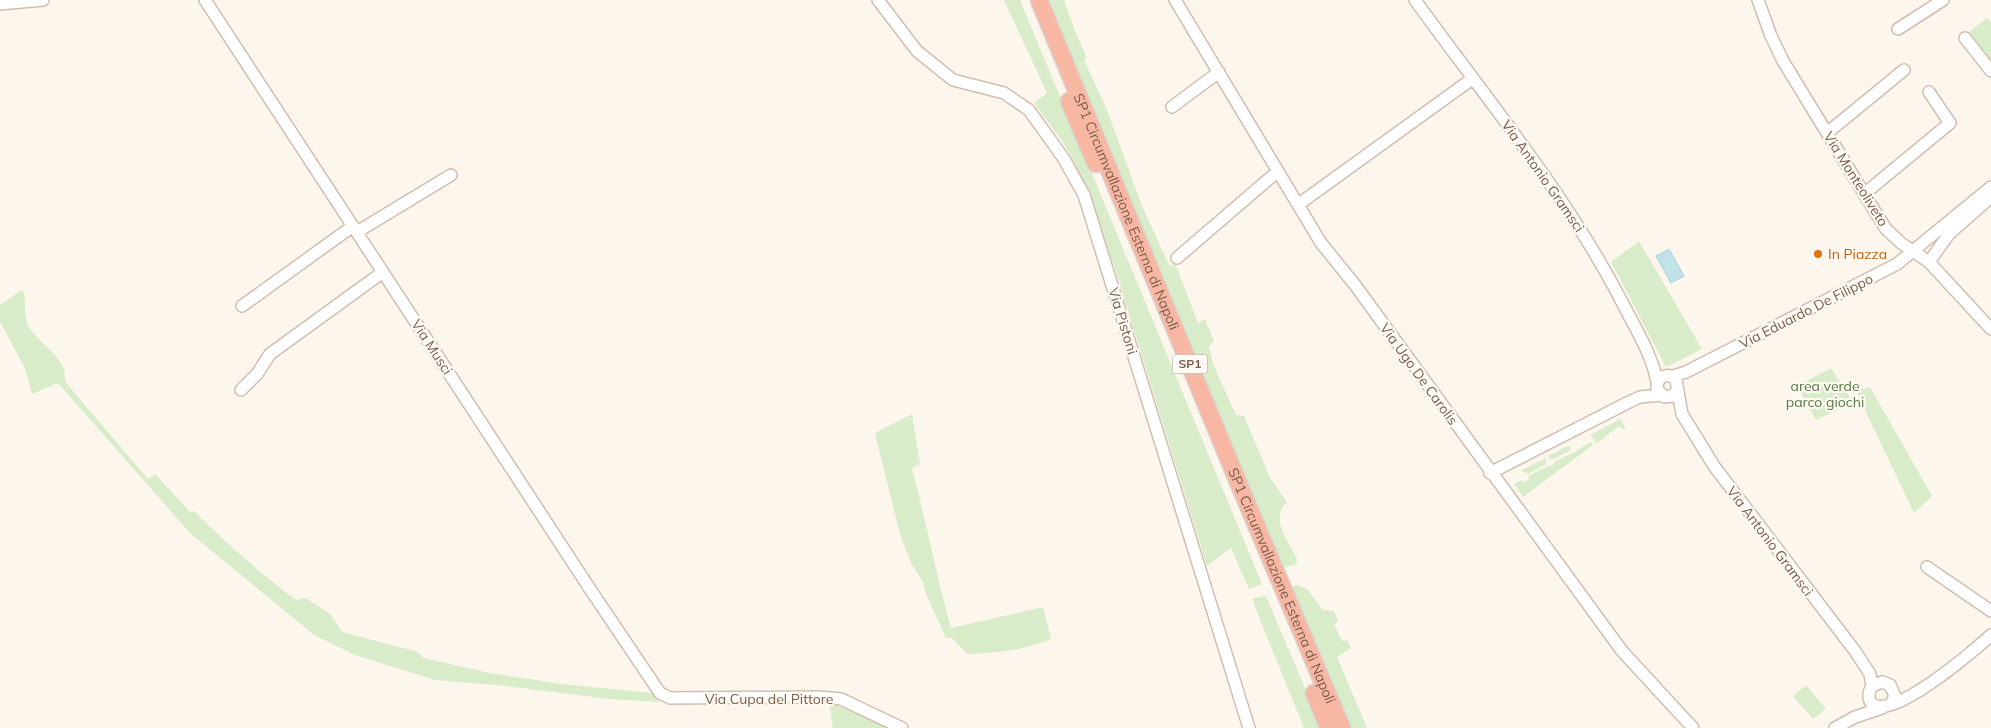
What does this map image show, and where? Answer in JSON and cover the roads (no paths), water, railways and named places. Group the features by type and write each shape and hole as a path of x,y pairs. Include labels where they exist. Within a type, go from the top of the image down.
{"highway":[{"name":"SP1 Circumvallazione Esterna di Napoli","path":"1027,0 1329,728"},
{"name":"SP1 Circumvallazione Esterna di Napoli","path":"1039,0 1245,500 1342,728"}],"street":[{"path":"0,4 43,0"},
{"name":"Via Musci","path":"205,0 660,693"},
{"name":"Via Pistoni","path":"878,0 917,51 953,80 1004,93 1029,110 1064,158 1084,195 1249,728"},
{"name":"Via Ugo De Carolis","path":"1175,0 1321,243 1355,285 1490,473 1622,650 1693,728"},
{"name":"Via Antonio Gramsci","path":"1414,0 1526,150 1582,232 1615,288 1654,363 1660,390 1682,414 1725,482 1863,663 1870,674 1870,692"},
{"name":"Via Monteoliveto","path":"1758,0 1782,61 1886,229 1929,262 1991,329"},
{"path":"1898,29 1943,0"},
{"path":"1965,38 1991,71"},
{"path":"1827,133 1904,70"},
{"path":"1172,108 1219,72"},
{"path":"1298,204 1472,79"},
{"path":"1864,194 1950,123 1950,120 1929,92"},
{"path":"1177,258 1278,171"},
{"path":"242,306 355,229 451,175"},
{"name":"Via Eduardo De Filippo","path":"1674,381 1686,372 1897,264 1991,186"},
{"path":"1929,262 1949,234 1991,197"},
{"path":"241,390 257,374 270,354 383,272"},
{"name":"Via Antonio Gramsci","path":"1654,363 1674,381 1682,414"},
{"path":"1661,378 1674,381 1672,396 1660,390 1661,378"},
{"path":"1490,473 1618,407 1660,390"},
{"path":"1927,567 1991,611"},
{"path":"1835,728 1855,717 1908,697 1948,672 1991,635"},
{"name":"Via Antonio Gramsci","path":"1863,663 1890,686"},
{"path":"1855,717 1861,711 1870,692 1878,682 1901,691 1918,690"},
{"path":"1886,706 1895,696 1890,686"},
{"path":"1870,692 1873,704 1886,706"},
{"name":"Via Cupa del Pittore","path":"660,693 670,698 819,697 841,699 902,728"}],"water":[{"path":"1669,249 1684,276 1671,283 1656,256"}],"place":[{"name":"In Piazza","path":"1818,254"}],"park label":[{"name":"area verde parco giochi","path":"1825,394"}]}
